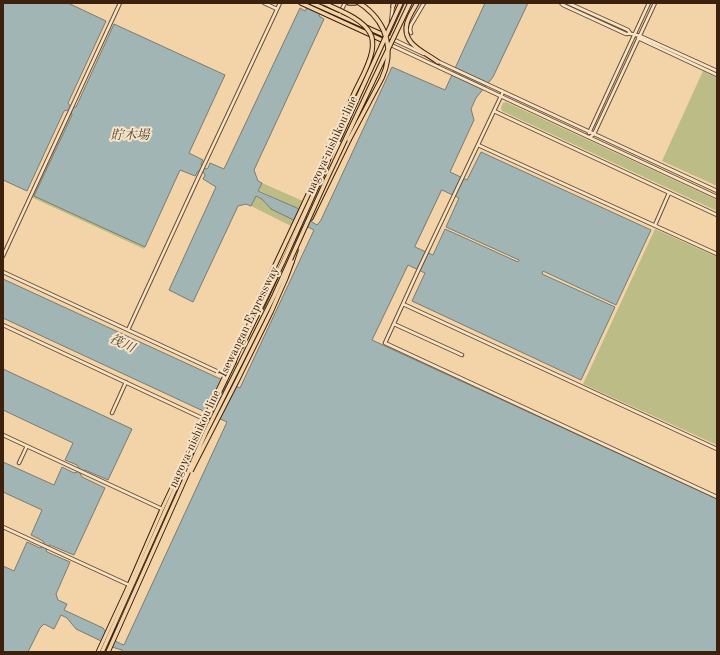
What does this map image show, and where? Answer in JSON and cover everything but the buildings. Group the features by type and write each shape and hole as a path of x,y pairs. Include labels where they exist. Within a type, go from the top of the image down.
{"highway":[{"path":"301,3 329,13 340,15 386,36"},
{"path":"312,3 384,41"},
{"path":"324,3 355,18 364,25 372,37 373,47 369,61 348,109 324,171"},
{"path":"349,3 355,3"},
{"path":"172,506 182,490 238,381 274,305 303,231 386,68 388,53 387,39 384,31 380,22 373,14 359,3"},
{"name":"Isewangan Expressway","path":"102,652 206,420 283,262 401,3"},
{"path":"391,38 409,3"},
{"name":"Isewangan Expressway","path":"109,651 206,432 274,296 332,167 409,3"},
{"path":"417,3 408,23 406,30 407,36 410,42 438,62"},
{"path":"233,364 263,291 322,165 340,132"}],"main road":[{"name":"nagoya-nishikou line","path":"109,651 212,423 303,231 391,38"},
{"name":"nagoya-nishikou line","path":"98,652 204,419 384,41"}],"street":[{"path":"3,256 120,3"},
{"path":"264,3 277,9"},
{"path":"128,330 280,3"},
{"path":"340,15 345,3"},
{"path":"411,33 411,26 424,3"},
{"path":"561,3 626,34 630,33"},
{"path":"568,3 628,30 639,39 717,75"},
{"path":"590,137 589,132 649,3"},
{"path":"590,137 594,134 655,3"},
{"path":"394,4 391,24 384,41 389,44 717,196"},
{"path":"634,35 640,36 717,71"},
{"path":"386,36 438,62 717,191"},
{"path":"503,92 385,343 717,497"},
{"path":"494,111 717,215"},
{"path":"478,145 717,254"},
{"path":"655,225 669,193"},
{"path":"3,272 225,375"},
{"path":"403,304 717,449"},
{"path":"394,324 462,355"},
{"path":"3,325 204,419"},
{"path":"112,413 126,382"},
{"path":"3,435 162,509"},
{"path":"19,463 27,446"},
{"path":"3,527 129,585"}],"green space":[{"path":"703,71 717,78 717,186 662,161"},
{"path":"506,102 717,200 717,211 502,111 501,108 503,103"},
{"path":"71,112 72,114 34,196 145,247 144,249 31,197"},
{"path":"262,183 303,201 299,210 258,190"},
{"path":"256,196 262,199 271,209 294,220 291,226 251,206"},
{"path":"655,229 717,257 717,445 583,384"}],"water":[{"path":"3,3 68,3 106,21 68,103 73,107 76,107 114,24 225,75 189,153 203,160 201,164 202,167 206,169 210,163 224,169 300,8 305,11 309,3 332,3 330,7 325,4 319,16 324,19 254,170 258,181 262,183 258,191 297,208 317,225 321,220 392,67 445,90 485,3 528,3 493,77 476,98 471,109 474,120 450,172 467,180 481,152 651,230 616,305 543,271 542,274 615,307 581,380 412,301 425,273 408,265 372,340 717,499 717,652 122,652 122,650 112,647 76,629 67,618 61,615 54,629 44,624 40,628 28,652 3,652 3,566 14,571 27,542 40,548 44,543 31,535 42,510 3,492 3,462 54,485 62,467 74,473 77,472 79,468 77,465 65,460 73,443 3,410 3,369 132,429 108,480 85,470 80,473 82,477 105,488 74,555 50,545 46,549 47,552 70,562 56,594 58,600 67,604 64,610 103,628 107,634 124,645 227,422 3,318 3,279 240,388 314,230 271,209 262,199 256,196 251,206 246,204 238,206 193,302 169,290 216,187 203,179 205,175 204,173 198,171 195,176 180,170 145,247 34,196 72,115 71,112 67,110 64,111 27,191 3,180","holes":["442,190 459,198 446,227 519,260 518,262 445,229 433,255 415,247"]}],"water label":[{"name":"貯木場","path":"130,136"},
{"name":"筏川","path":"122,344"}]}
